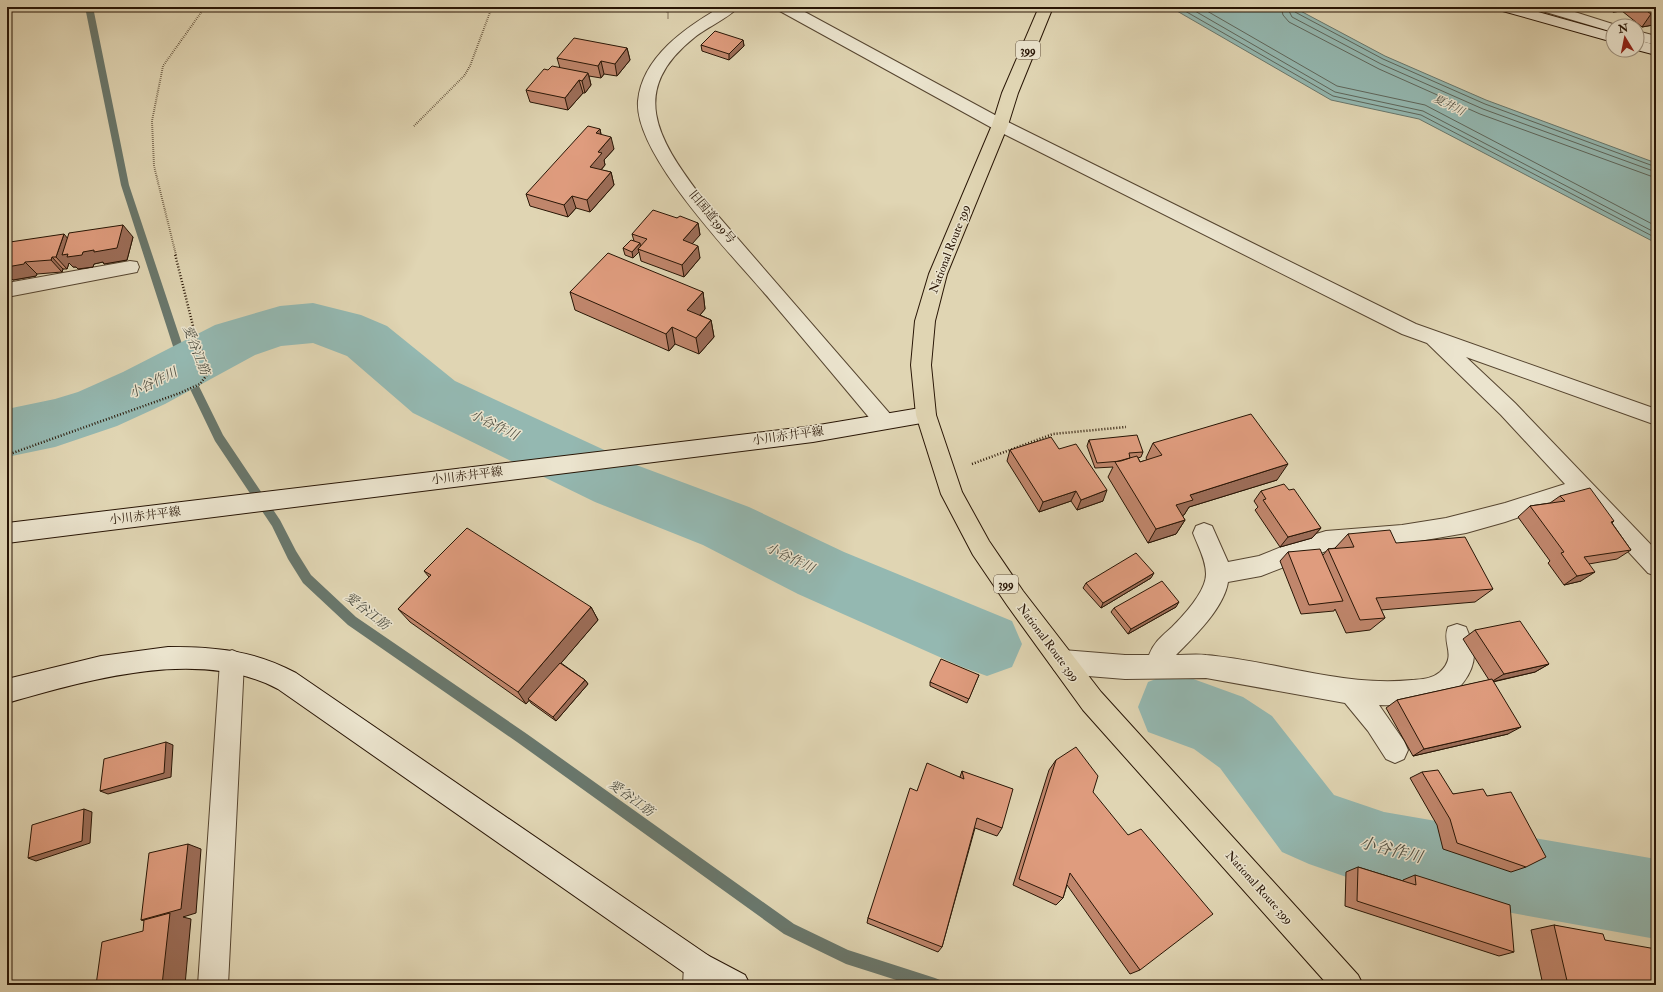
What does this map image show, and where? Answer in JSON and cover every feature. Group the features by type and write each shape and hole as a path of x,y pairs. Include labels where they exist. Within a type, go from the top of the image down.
{"highway":[{"name":"National Route 399","path":"1046,7 1010,93 1000,125 938,274 925,321 921,365 926,414 952,494 981,548 1015,598 1092,701 1156,774 1348,985"}],"street":[{"name":"旧国道399号","path":"731,7 698,26 668,52 654,77 647,97 648,114 655,137 670,164 705,210 884,421"},
{"path":"783,7 1000,125 1408,329 1656,417"},
{"path":"1504,7 1605,36"},
{"path":"1544,7 1605,26"},
{"path":"1645,38 1656,41"},
{"path":"1645,47 1656,50"},
{"path":"7,290 130,267"},
{"path":"1432,337 1454,361 1485,387 1656,566"},
{"name":"小川赤井平線","path":"7,533 813,434 926,414"},
{"path":"1218,574 1261,566 1314,544 1326,541 1427,531 1451,526 1524,508 1582,487"},
{"path":"1158,666 1163,651 1187,628 1215,591 1218,574 1213,552 1204,533"},
{"path":"1063,662 1125,667 1206,666 1352,692 1391,694 1437,688 1449,680 1459,668 1462,653 1457,635"},
{"path":"7,691 53,677 98,668 158,659 199,658 232,662 263,669 287,681 698,976 735,985"},
{"path":"213,985 232,662"},
{"path":"1352,692 1377,722 1395,750"}],"path":[{"path":"7,455 180,393 200,384 209,372 208,366 196,338 154,166 152,142 152,121 163,66 205,7"},
{"path":"414,126 464,76 470,66 492,7"},
{"path":"946,475 1053,434 1089,429 1126,427"}],"water":[{"name":"夏井川","path":"1170,7 1293,7 1385,56 1486,100 1656,163 1656,243 1419,119 1331,100"}],"building":[{"path":"1641,7 1656,7 1656,14 1651,14"},
{"path":"715,31 743,40 729,54 701,45"},
{"path":"574,38 627,48 615,64 601,61 598,66 557,58"},
{"path":"552,66 588,73 582,81 579,80 565,98 526,90 544,69 548,70"},
{"path":"588,126 600,129 596,133 611,137 598,152 602,153 590,167 611,172 587,200 572,196 564,205 526,194"},
{"path":"653,210 677,218 680,216 698,223 683,240 698,246 682,265 638,249 647,239 632,234"},
{"path":"123,225 117,248 94,252 94,250 83,252 82,255 67,257 68,254 62,255 69,233"},
{"path":"64,234 56,257 52,257 51,260 25,262 24,264 7,267 7,251 10,242"},
{"path":"631,240 640,243 632,252 623,248"},
{"path":"608,253 703,292 687,310 711,320 696,338 672,327 666,334 570,292"},
{"path":"1251,414 1288,464 1190,495 1193,500 1176,505 1185,520 1156,529 1115,462 1137,456 1140,462 1162,455 1153,443"},
{"path":"1137,435 1143,452 1129,453 1130,458 1121,461 1097,463 1089,440"},
{"path":"1051,437 1059,449 1076,444 1107,490 1081,500 1076,491 1043,502 1010,450"},
{"path":"1284,484 1289,490 1294,489 1321,528 1288,537 1263,500 1266,499 1261,491"},
{"path":"1590,488 1614,521 1611,522 1631,550 1584,557 1595,572 1577,576 1561,553 1564,552 1530,506 1565,501 1560,496"},
{"path":"467,528 591,607 518,692 398,609 431,575 424,571"},
{"path":"1390,530 1396,543 1465,537 1493,589 1376,598 1385,618 1360,620 1328,549 1354,547 1348,534"},
{"path":"1320,549 1343,601 1309,605 1288,552"},
{"path":"1136,553 1154,573 1103,603 1086,583"},
{"path":"1162,581 1179,602 1131,629 1114,608"},
{"path":"1520,621 1549,664 1504,674 1475,630"},
{"path":"941,659 979,675 969,699 930,682"},
{"path":"560,663 585,680 553,717 528,699"},
{"path":"1492,679 1521,727 1424,749 1397,700"},
{"path":"166,742 164,773 100,791 104,759"},
{"path":"1076,747 1098,776 1093,792 1128,835 1141,829 1213,914 1140,970 1070,873 1063,898 1019,879 1056,760"},
{"path":"927,763 964,779 962,771 1013,789 1002,828 977,818 942,947 868,918 910,788 917,791"},
{"path":"1438,770 1453,794 1483,789 1487,796 1511,792 1546,857 1526,867 1457,843 1450,819 1422,772"},
{"path":"84,809 82,841 28,858 32,825"},
{"path":"188,844 181,909 141,920 149,853"},
{"path":"1358,867 1416,885 1415,875 1510,905 1514,952 1357,901"},
{"path":"170,913 162,985 96,985 102,942 143,931 144,920"},
{"path":"1554,925 1603,934 1605,940 1656,949 1656,985 1568,985"}],"waterway":[{"name":"愛谷江筋","path":"89,7 125,185 185,368 219,438 276,523 292,555 307,579 352,621 522,738 789,929 846,957 935,985"},
{"name":"小谷作川","path":"7,433 55,423 96,410 144,388 235,340 280,326 313,323 341,330 367,341 434,397 617,484 726,526 821,573 987,644"},
{"name":"小谷作川","path":"1174,707 1217,722 1246,742 1309,825 1384,851 1656,899"}]}
